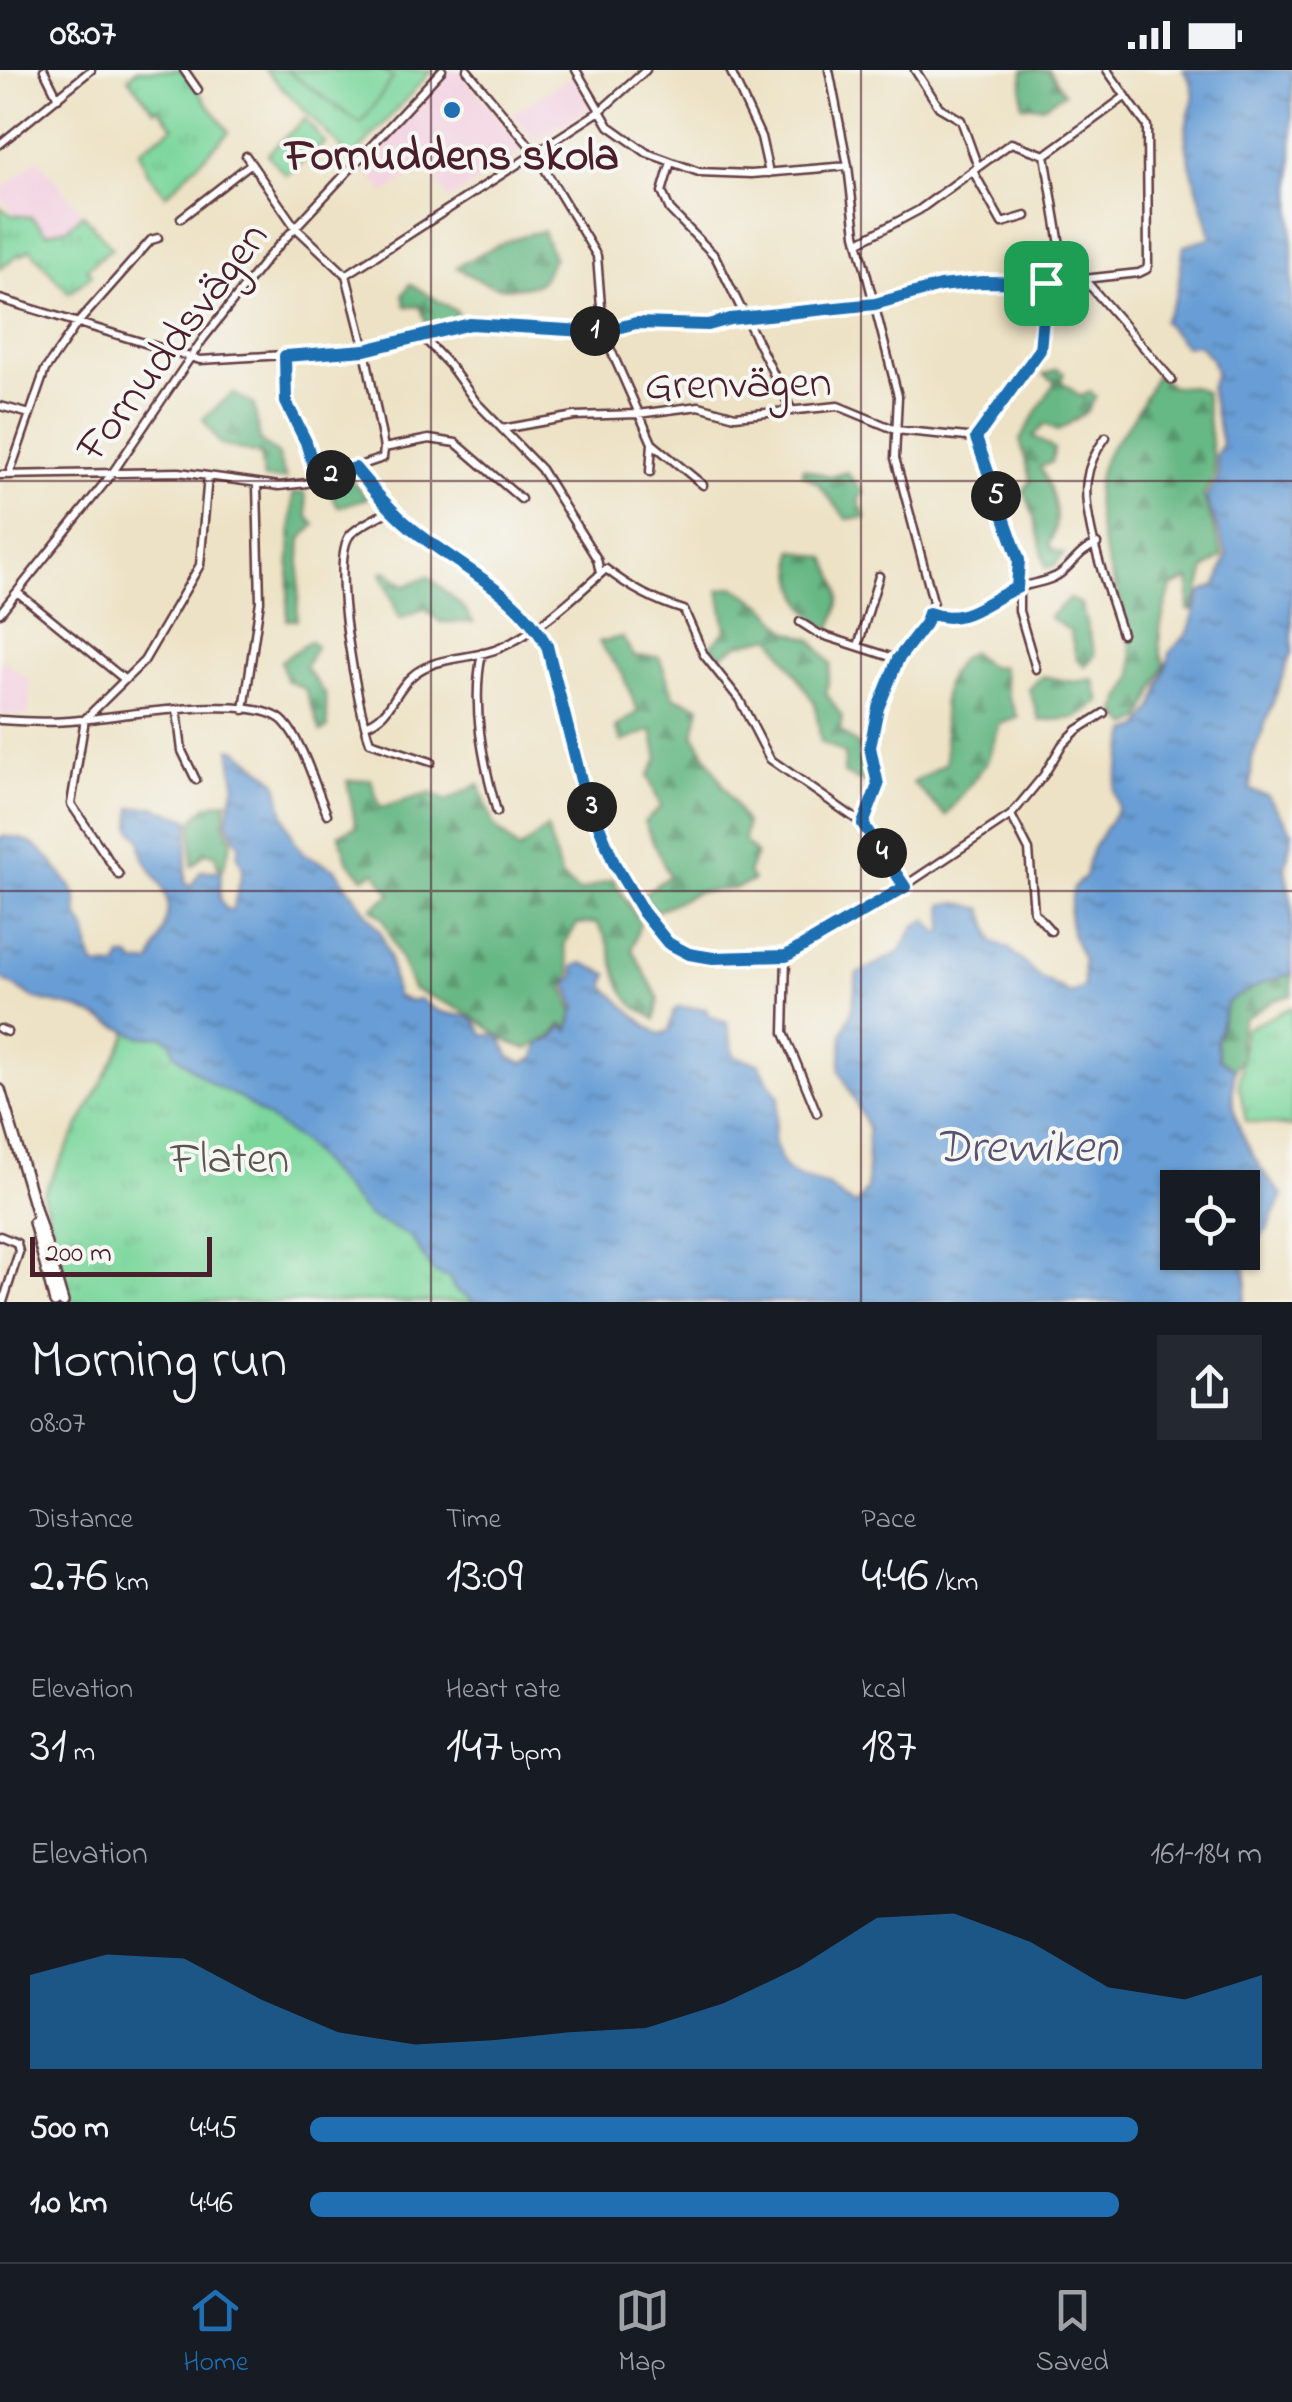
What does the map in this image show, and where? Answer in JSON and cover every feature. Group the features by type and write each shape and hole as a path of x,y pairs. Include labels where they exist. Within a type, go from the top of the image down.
{"main road":[{"path":"0,1090 59,1302"},
{"path":"0,1107 59,1302"}],"street":[{"path":"44,70 58,98"},
{"path":"0,144 91,70"},
{"path":"184,70 198,90"},
{"name":"Fornuddsvägen","path":"0,613 111,475 192,356 268,256 442,70"},
{"path":"467,70 534,151 597,256 602,332 652,443 703,485"},
{"path":"576,70 609,126 647,153 699,172 769,173 848,166"},
{"path":"346,275 600,111 646,70"},
{"path":"730,70 761,137 769,173"},
{"path":"829,70 858,242 898,396 895,458 933,601 925,624 898,659 878,708 870,747 878,785 863,824"},
{"path":"915,70 938,106 962,120 976,169 1002,223 1026,216"},
{"path":"0,299 200,360 365,350 470,324 602,332 636,323 708,325 875,304 940,286 1046,283 1139,273 1147,269 1147,126 1107,70"},
{"path":"1045,156 1126,96"},
{"path":"858,242 919,210 1011,143 1045,156"},
{"path":"1045,156 1066,281"},
{"path":"158,238 128,263 76,325 45,370 4,475 178,472 280,486 383,458 365,350 346,275 295,227 248,160 182,218"},
{"path":"671,162 662,192 670,210 715,256 792,411"},
{"path":"1085,279 1172,380"},
{"path":"1036,668 1019,611 1019,560 976,438 1040,350 1046,283"},
{"path":"420,334 541,469 603,571 684,610 704,655 738,698 770,759 863,824 905,887"},
{"path":"285,356 286,402 306,442 317,479"},
{"path":"0,406 30,414"},
{"name":"Grenvägen","path":"502,429 575,416 638,414 699,406 735,416 838,406 896,430 976,438"},
{"path":"1106,437 1097,449 1087,480 1088,506 1122,634"},
{"path":"384,448 429,439 456,443 521,499"},
{"path":"650,472 652,443"},
{"path":"355,468 390,510 518,604 536,626 547,646 589,800 614,863 659,935 689,954 713,958 786,956 905,887 1010,815 1044,775 1062,745 1076,730 1104,713"},
{"path":"120,875 71,804 85,719 144,661 200,565 208,476"},
{"path":"244,710 260,600 257,485"},
{"path":"390,510 350,535 341,561 351,658 370,742 430,762"},
{"path":"929,613 942,618 969,614 1017,588 1059,575 1080,551 1097,544"},
{"path":"365,725 377,721 390,709 410,677 428,666 500,648 536,626 603,571"},
{"path":"858,646 880,576"},
{"path":"17,592 124,679"},
{"path":"800,622 820,634 898,659"},
{"path":"482,652 477,712 497,812"},
{"path":"177,710 182,752 196,780"},
{"path":"0,720 85,719 177,710 268,711 285,723 327,814"},
{"path":"1010,815 1029,850 1034,912 1051,932"},
{"path":"786,956 784,1034 817,1114"},
{"path":"0,1236 16,1243 20,1252 3,1302"}],"shaded area":[{"name":"Fornuddens skola","path":"450,70 459,70 525,150 449,200 427,166 385,193 361,165"},
{"path":"573,76 591,107 536,142 512,113"},
{"path":"38,158 83,214 67,228 47,233 31,217 15,214 0,197 0,191"},
{"path":"0,658 30,681 29,716 0,715"}],"green space":[{"path":"137,70 182,70 229,132 166,195 148,173 139,151 173,127 128,78"},
{"path":"265,70 432,70 352,159"},
{"path":"286,70 382,70 393,78 361,124"},
{"path":"1023,70 1049,70 1064,93 1042,106 1022,105"},
{"path":"305,119 325,143 286,175 267,154"},
{"path":"0,207 11,215 31,217 47,233 67,228 83,214 112,248 87,268 92,275 69,293 30,249 0,269"},
{"path":"543,231 553,258 541,282 507,288 457,267 498,245"},
{"path":"410,284 456,311 459,319 427,325 421,307 406,306 403,295"},
{"path":"1057,369 1064,373 1061,381 1081,397 1090,391 1096,397 1086,412 1058,431 1045,424 1033,436 1054,449 1052,462 1040,467 1055,506 1049,544 1064,554 1054,566 1046,568 1024,490 1031,481 1020,440 1055,382 1044,375"},
{"path":"1156,375 1171,387 1193,386 1205,392 1215,475 1203,496 1223,556 1205,569 1193,611 1188,610 1190,579 1171,587 1160,636 1165,664 1142,719 1129,726 1117,713 1132,677 1131,646 1102,543 1097,492 1107,454"},
{"path":"233,393 254,405 260,441 277,454 286,479 264,479 260,455 220,444 203,419"},
{"path":"803,468 831,477 846,472 864,493 858,500 866,518 847,519 817,483 802,473"},
{"path":"349,477 367,498 338,507 327,486"},
{"path":"293,493 305,493 308,517 315,525 301,539 297,620 287,620"},
{"path":"793,550 826,558 838,586 839,601 830,630 811,615 800,596"},
{"path":"386,571 406,586 428,576 463,607 473,622 440,622 425,609 400,619 381,573"},
{"path":"734,587 765,606 787,631 811,639 831,664 826,693 842,717 840,731 859,746 867,784 844,774 845,754 821,742 815,704 772,637 739,644 720,656 711,646 726,630 719,590"},
{"path":"1069,599 1081,604 1095,655 1085,666 1077,660 1070,631 1049,617"},
{"path":"622,637 634,656 659,657 674,697 700,706 694,735 746,824 744,841 756,854 748,873 753,881 734,889 697,892 655,912 643,894 669,876 644,822 661,807 648,776 658,759 652,730 622,742 615,728 638,712 622,673 599,642"},
{"path":"310,641 316,647 305,667 325,694 328,727 321,732 305,689 286,680 281,661"},
{"path":"971,652 988,666 1002,667 1008,696 1018,717 1000,724 987,762 946,816 913,783 946,763 945,687 958,662"},
{"path":"1042,676 1074,682 1094,679 1100,702 1077,718 1040,721 1029,689"},
{"path":"371,779 380,808 431,793 447,801 479,784 493,825 519,850 547,828 561,877 579,892 613,879 640,923 632,949 659,999 655,1019 627,996 608,942 596,923 577,924 564,945 571,973 564,986 573,1011 569,1028 562,1024 552,1036 528,1049 506,1040 459,1009 413,989 383,918 372,908 391,894 375,872 364,878 347,860 339,834 356,827 347,781"},
{"path":"227,801 224,823 232,840 223,869 218,867 215,854 205,853 192,866 192,821 207,806"},
{"path":"1292,974 1292,995 1274,1000 1244,1019 1239,1042 1243,1057 1234,1069 1219,1059 1216,1042 1227,1002 1265,982"},
{"name":"Flaten","path":"138,994 681,1302 70,1302 43,1194 126,1037"},
{"path":"1292,1007 1292,1127 1246,1121 1239,1085 1245,1029"}],"water":[{"name":"Drevviken","path":"1183,70 1292,70 1292,651 1252,759 1250,790 1268,796 1292,832 1285,869 1292,906 1292,974 1265,982 1227,1002 1216,1042 1219,1059 1234,1069 1233,1102 1245,1139 1259,1165 1283,1195 1267,1230 1260,1236 1260,1170 1160,1170 1160,1270 1245,1270 1244,1302 476,1302 455,1290 449,1278 434,1273 411,1237 368,1216 302,1142 190,1067 175,1054 171,1042 162,1036 140,1037 80,1009 36,999 0,978 0,837 34,845 73,890 95,966 118,967 121,957 130,957 135,963 151,963 165,923 167,899 143,856 141,840 131,828 132,808 155,807 189,819 185,882 190,887 201,871 221,871 220,898 226,910 233,909 243,869 237,853 240,847 227,822 235,783 230,748 277,782 284,816 295,842 304,854 335,869 381,933 396,996 409,1001 420,999 439,1011 471,1018 483,1034 500,1036 510,1057 523,1063 534,1059 540,1043 553,1039 563,1026 569,1031 575,1007 567,983 575,976 574,966 583,963 608,974 605,987 660,1034 669,1031 674,1010 706,1009 708,1015 727,1023 734,1056 758,1063 779,1097 773,1142 783,1165 792,1174 829,1187 856,1205 867,1189 868,1128 840,1071 843,1033 852,1011 857,974 900,952 915,926 927,920 939,933 944,930 943,905 957,902 983,909 993,941 1009,949 1038,976 1071,994 1084,987 1083,959 1072,936 1069,913 1074,887 1085,876 1090,853 1118,808 1114,790 1128,732 1140,728 1154,706 1171,651 1188,633 1201,593 1217,585 1227,555 1206,498 1219,476 1216,456 1222,444 1210,388 1216,374 1211,359 1199,345 1185,346 1163,321 1177,292 1184,246 1211,238 1186,141 1192,87"}],"place":[{"name":"Fornuddens skola","path":"452,110"}],"route":[{"path":"1046,283 1040,350 976,438 1019,560 1017,588 969,614 942,618 929,613 898,659 878,708 870,747 878,785 863,824 905,887 786,956 713,958 689,954 659,935 614,863 582,784 547,646 536,626 518,604 389,509 355,468 317,479 306,442 286,402 285,356 365,350 470,324 602,332 636,323 708,325 730,319 875,304 940,286 1046,283"}]}
